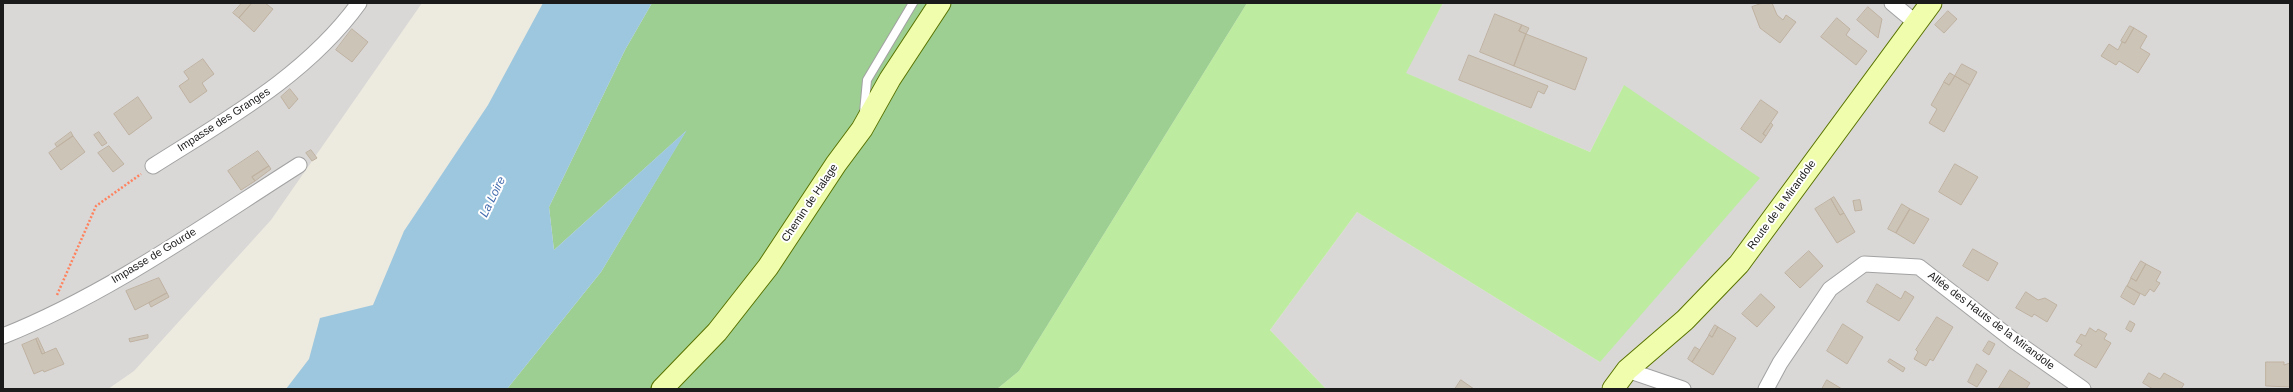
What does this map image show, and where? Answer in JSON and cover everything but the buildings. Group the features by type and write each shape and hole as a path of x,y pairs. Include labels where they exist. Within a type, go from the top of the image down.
{"street":[{"name":"Impasse des Granges","path":"153,166 264,95 319,49 359,3"},
{"name":"Chemin de Halage","path":"662,389 717,332 768,266 836,164 862,129 890,79 940,3"},
{"path":"1892,3 1916,23"},
{"name":"Route de la Mirandole","path":"1613,389 1627,370 1685,320 1739,264 1931,3"},
{"name":"Impasse de Gourde","path":"3,336 47,318 142,265 299,165"},
{"name":"Allée des Hauts de la Mirandole","path":"1766,389 1780,363 1830,289 1864,264 1919,267 2013,340 2083,389"},
{"path":"1627,370 1683,389"}],"lane":[{"path":"862,129 867,80 913,3"}],"path":[{"path":"47,318 96,206 153,166"}],"shaded area":[{"path":"3,3 422,3 271,220 134,371 108,389 3,389"},
{"path":"1443,3 2290,3 2290,389 1326,389 1270,330 1357,212 1600,362 1624,85 1590,152 1405,73"}],"green space":[{"path":"652,3 1247,3 1019,371 997,389 507,389 601,272 686,131 554,250 549,207 625,50"},
{"path":"1247,3 1443,3 1406,73 1590,152 1624,85 1760,178 1600,362 1357,212 1270,330 1326,389 997,389 1019,371"}],"water":[{"name":"La Loire","path":"543,3 652,3 625,50 549,207 554,250 687,130 601,272 507,389 286,389 309,359 320,318 373,305 404,231 488,105"}]}
